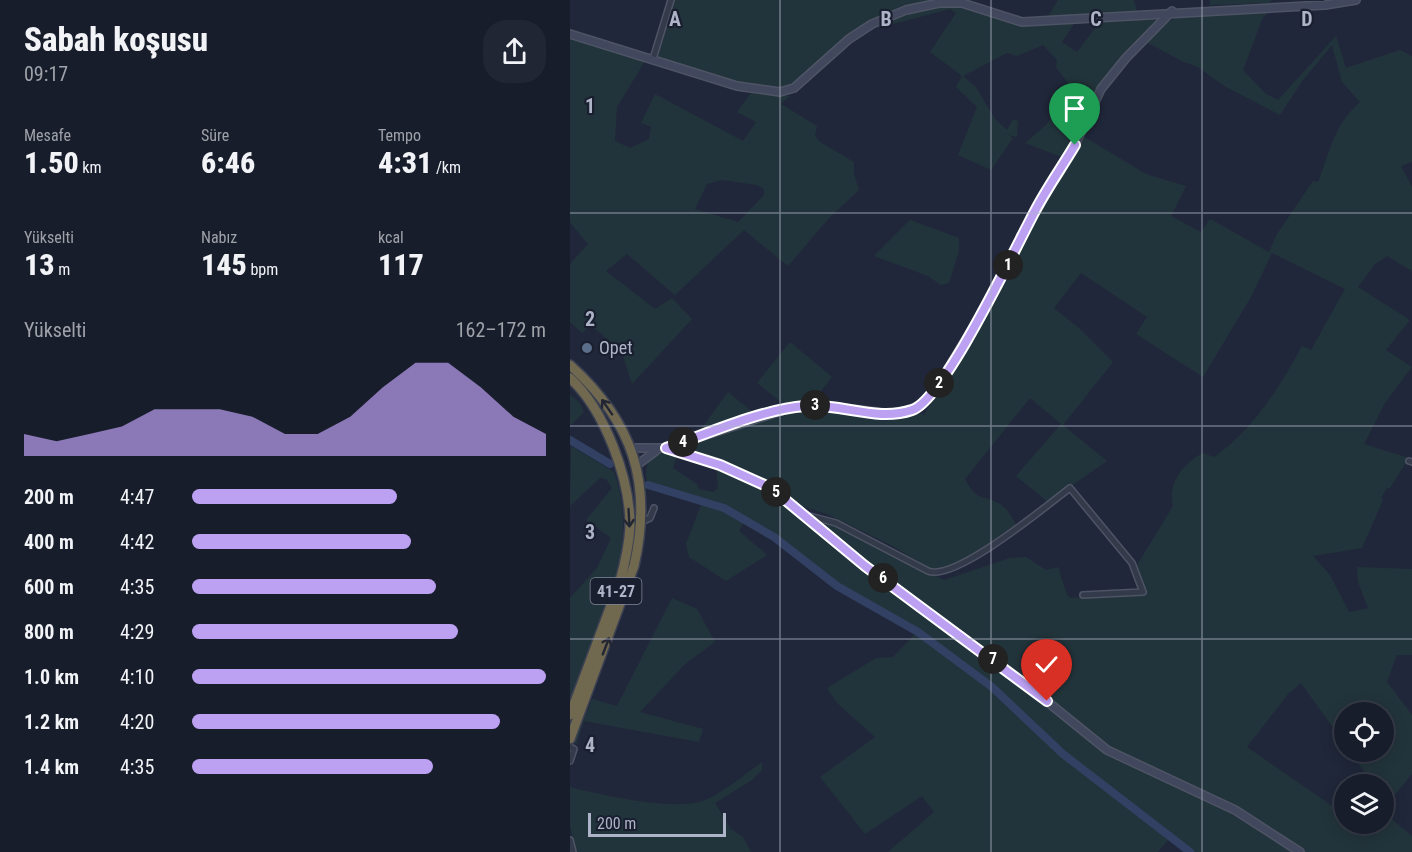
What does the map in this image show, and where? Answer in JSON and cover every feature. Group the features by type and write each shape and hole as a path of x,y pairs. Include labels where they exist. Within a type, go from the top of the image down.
{"highway":[{"path":"570,365 598,395 631,448 637,465 639,523"},
{"name":"41-27","path":"570,378 596,408 614,453 629,510 626,560 570,715"},
{"path":"614,453 631,448"},
{"path":"619,470 637,465"},
{"name":"41-27","path":"571,745 625,594 639,544 639,523"}],"street":[{"path":"653,59 671,0"},
{"path":"570,34 737,86 785,92 801,83 865,28 891,15 945,2 962,3 1022,22 1356,0"},
{"path":"637,465 662,448 793,407 827,406 892,414 911,411 923,404 938,385 992,295 1036,209 1075,145 1101,89 1126,58 1172,12"},
{"path":"631,448 662,448 755,479 771,488 865,566 1023,682 1107,750 1235,810 1300,852"},
{"path":"802,514 830,520 938,574 970,560 1070,488 1132,563 1143,592 1083,595"},
{"path":"639,523 650,518 654,508"},
{"path":"570,760 571,745"},
{"path":"570,840 573,852"}],"shaded area":[{"path":"675,0 937,0 878,17 852,33 803,78 786,87 772,88 721,79 658,57"},
{"path":"1058,0 1134,0 1137,11 1048,17"},
{"path":"1210,0 1272,0 1269,3 1210,5"},
{"path":"940,5 962,7 1021,25 1076,21 1062,42 1077,52 1101,20 1160,17 1112,70 1097,92 1064,158 1025,143 1046,125 1072,89 1056,67 1057,60 1043,45 1017,56 1007,53 963,76 976,87 995,119 1007,130 1013,119 1018,121 1017,137 1008,135 1013,138 991,170 958,155 977,107 956,87 962,76 930,52 956,13 950,9 893,24 882,22"},
{"path":"1270,11 1263,17 1243,70 1266,94 1278,100 1336,36 1346,68 1400,50 1412,56 1412,162 1401,166 1412,187 1412,271 1387,256 1374,265 1358,287 1410,320 1386,350 1412,367 1385,403 1364,444 1409,458 1381,498 1383,500 1362,548 1313,556 1330,575 1349,612 1368,608 1358,582 1357,567 1412,569 1412,655 1397,655 1387,682 1412,715 1412,774 1394,796 1394,774 1366,774 1357,762 1394,762 1394,702 1334,702 1334,729 1301,683 1288,694 1247,747 1334,807 1334,834 1394,834 1394,821 1412,836 1412,852 1304,852 1247,813 1119,753 813,520 829,523 944,580 1010,558 1026,557 1046,570 1058,567 1067,595 1071,598 1146,594 1137,565 1173,506 1173,490 1178,475 1195,457 1203,453 1214,457 1253,421 1275,392 1302,346 1311,350 1345,289 1272,253 1251,297 1203,377 1136,334 1147,317 1081,273 1054,308 1080,329 1113,362 1063,425 1107,461 1048,502 1016,476 1061,424 1030,398 965,479 976,494 1004,507 1016,525 963,561 937,570 927,567 891,545 827,514 795,504 764,480 681,448 786,413 812,409 871,418 921,413 924,415 996,296 1035,217 1083,136 1146,174 1186,186 1171,216 1201,232 1210,219 1269,252 1277,234 1313,181 1318,182 1338,129 1360,102 1342,82 1332,45 1303,80 1280,115 1224,86 1198,67 1146,42 1164,24 1182,15"},
{"path":"570,39 645,61 617,107 615,141 630,148 649,139 651,127 641,123 655,94 743,141 756,122 737,112 751,93 790,96 781,104 817,126 815,136 820,142 854,162 854,174 859,190 829,218 788,266 744,230 675,295 627,254 606,271 655,309 672,298 692,319 632,384 621,350 590,325 582,333 570,322 570,264 588,244 570,222","holes":["722,180 757,185 764,189 764,195 738,222 695,209 707,184"]},
{"path":"910,220 959,238 959,251 949,283 941,285 928,276 874,256"},
{"path":"790,342 832,377 812,403 787,407 757,383"},
{"path":"728,392 756,415 698,433"},
{"path":"570,395 580,403 584,412 570,426"},
{"path":"571,446 614,472 621,502 623,531 620,560 613,589 570,701 570,598 597,568 611,538 586,520 612,488 606,479 600,478 570,506"},
{"path":"663,453 677,455 673,468 697,484 699,489 713,492 718,488 716,468 762,484 836,548 995,664 1100,750 1139,770 1205,798 1294,852 1190,852 1169,839 1158,852 888,852 934,812 922,796 865,834 820,777 875,737 837,703 827,688 876,658 893,657 917,632 837,586 800,556 745,521 739,531 767,555 726,581 689,557 686,544 702,502 648,485 647,465 652,458"},
{"path":"672,598 697,609 715,642 685,664 640,712 703,729 699,742 584,721 576,746 575,741 592,699 617,706"},
{"path":"762,762 762,770 752,780 715,803 731,829 743,837 751,852 576,852 570,825 570,787 640,801 695,803 722,791"}],"waterway":[{"path":"570,440 610,464"},
{"path":"648,485 724,508 774,537 837,586 918,632 992,687 1063,754 1190,852"}],"place":[{"name":"Opet","path":"587,348"}],"route":[{"path":"1047,701 865,566 771,488 720,465 666,448 793,407 815,405 882,414 902,413 918,408 931,396 992,295 1036,209 1075,145"}]}
